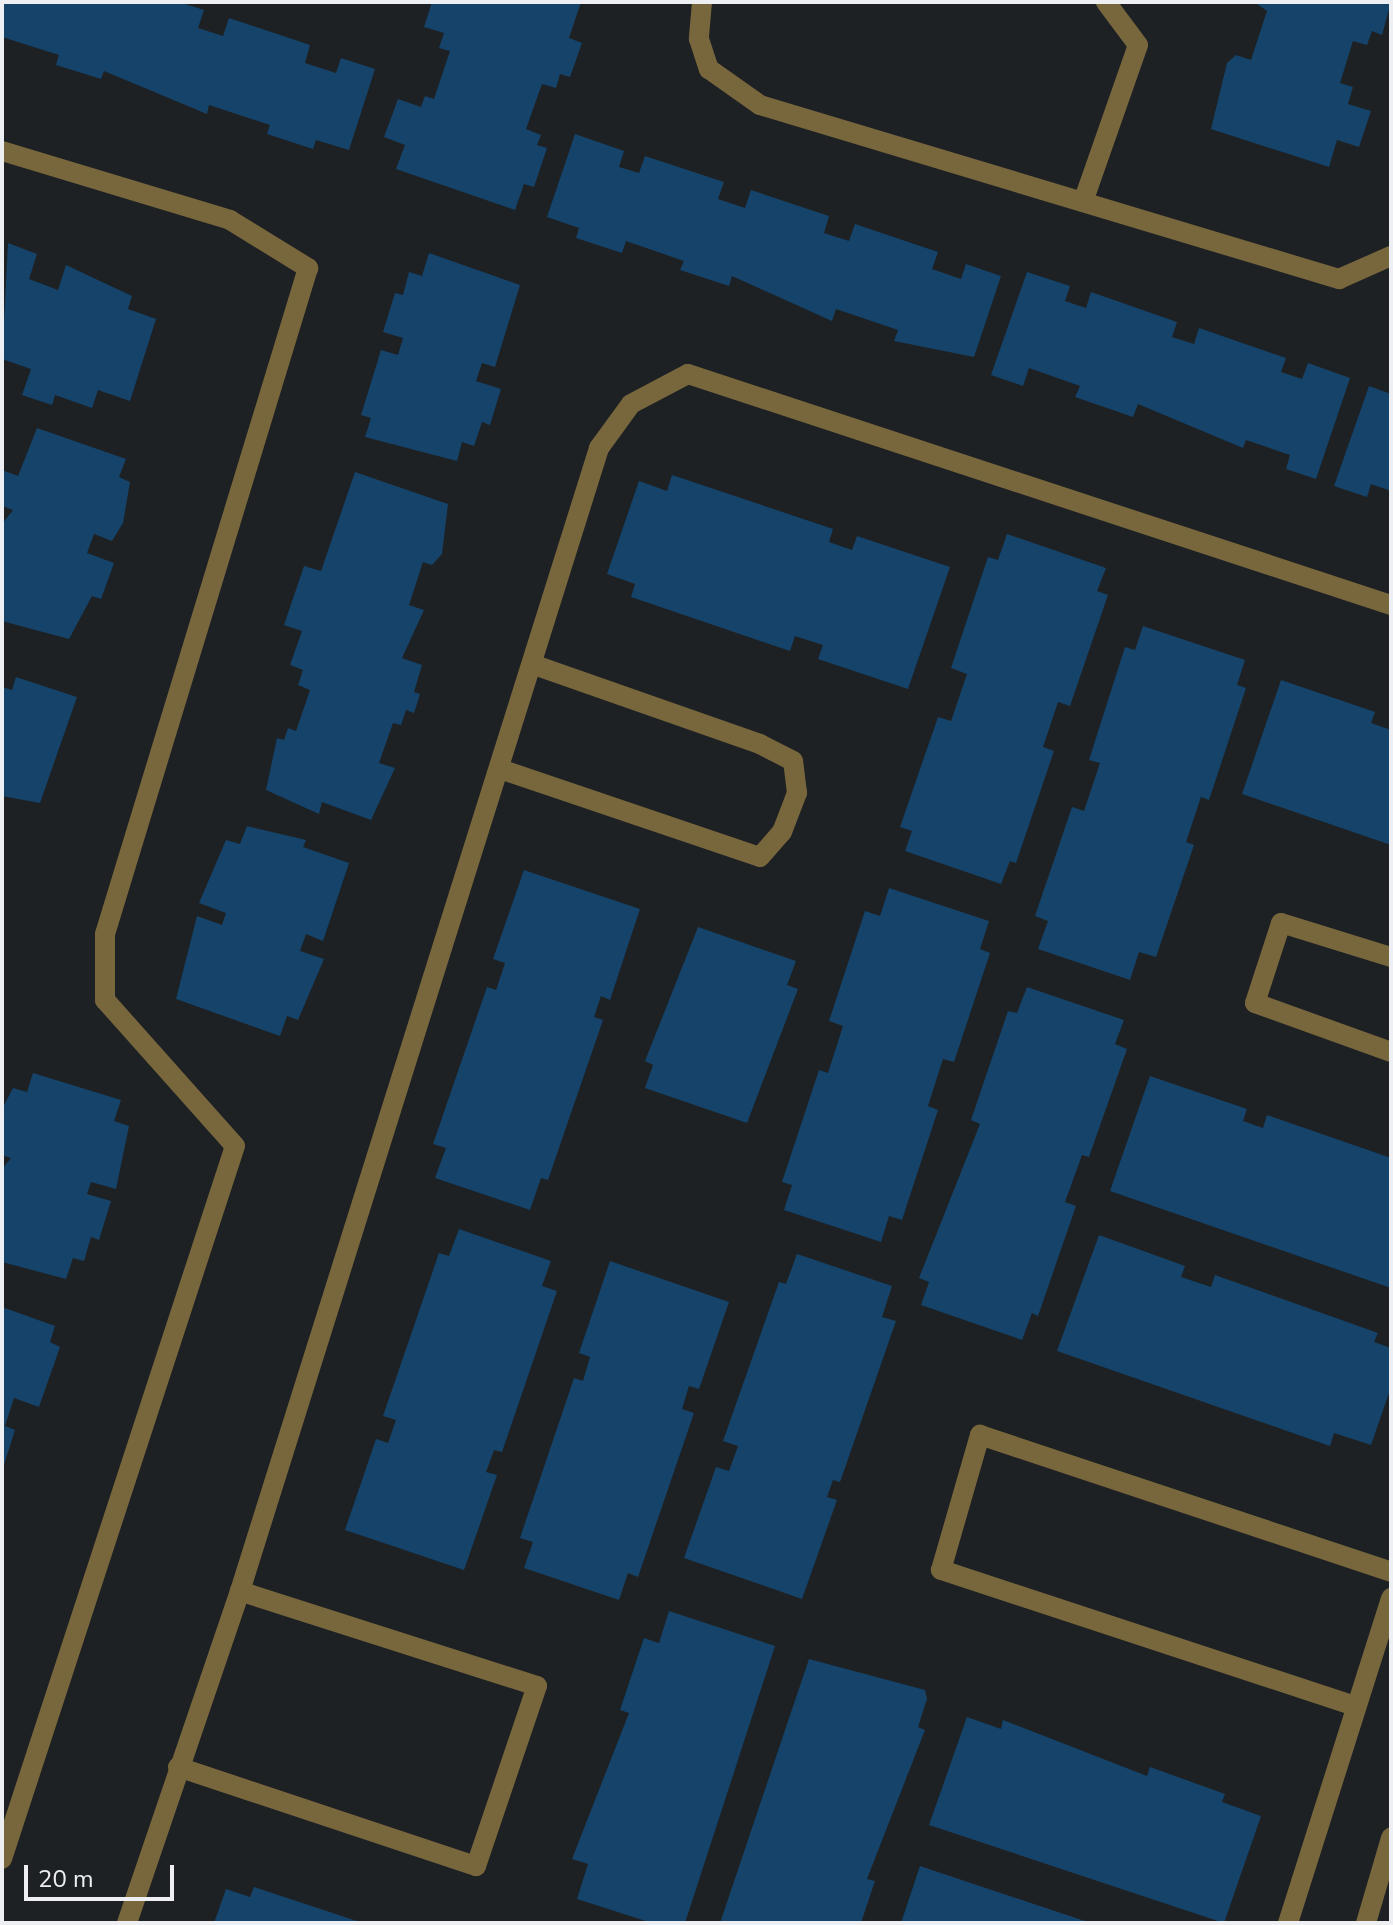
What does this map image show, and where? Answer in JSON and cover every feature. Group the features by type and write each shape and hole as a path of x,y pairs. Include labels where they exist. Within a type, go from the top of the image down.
{"street":[{"path":"702,2 699,39 709,69 760,105 1339,279 1391,256"},
{"path":"1083,202 1138,45 1106,2"},
{"path":"2,151 230,220 308,268 105,934 105,1000 235,1146 2,1859"},
{"path":"127,1923 240,1591 599,448 631,404 688,374 1391,605"},
{"path":"500,769 760,857 782,832 797,793 793,761 760,744 532,664"},
{"path":"1391,957 1281,923 1255,1003 1391,1052"},
{"path":"1355,1706 941,1570 980,1435 1391,1572"},
{"path":"178,1767 476,1866 537,1686 240,1591"},
{"path":"1288,1923 1391,1598"},
{"path":"1366,1923 1391,1838"}],"building":[{"path":"2,2 179,2 204,10 198,28 223,36 229,18 310,45 305,63 336,73 341,58 375,69 349,150 316,140 313,149 267,134 270,125 209,105 207,114 104,71 101,79 56,65 59,55 2,37"},
{"path":"432,2 581,2 569,38 582,43 570,77 560,74 556,88 542,84 526,129 541,135 537,145 547,148 534,187 524,184 515,210 396,169 405,145 384,137 398,99 421,107 425,96 434,99 450,51 439,48 444,33 424,27"},
{"path":"1254,2 1391,2 1382,35 1372,31 1367,45 1353,41 1340,83 1353,87 1348,104 1371,111 1359,147 1337,140 1329,167 1211,129 1227,63 1236,55 1251,60 1267,11"},
{"path":"575,134 624,151 619,167 639,173 645,156 724,182 718,199 745,208 751,190 829,216 824,233 849,241 855,224 938,252 932,269 961,279 966,264 1001,276 974,357 894,341 898,330 836,309 832,321 732,276 729,286 680,270 684,261 626,241 622,253 576,238 579,228 547,217"},
{"path":"8,243 37,254 29,279 58,290 66,265 132,296 128,309 156,319 130,401 98,390 92,408 55,395 52,405 22,395 31,369 2,359"},
{"path":"429,253 520,285 495,367 482,363 476,381 501,389 490,425 482,422 474,446 462,442 457,461 365,437 371,418 361,415 381,350 398,355 403,338 383,332 395,293 403,295 409,272 422,276"},
{"path":"1027,272 1070,286 1065,301 1086,308 1091,292 1177,322 1172,337 1194,344 1199,328 1286,358 1281,372 1302,379 1308,363 1350,378 1316,479 1286,469 1290,455 1246,440 1243,448 1138,404 1133,417 1075,397 1080,386 1029,368 1023,386 991,375"},
{"path":"1369,386 1391,394 1391,491 1371,484 1367,497 1334,486"},
{"path":"37,428 126,459 119,477 130,482 123,523 112,541 94,534 87,553 114,563 101,599 92,596 69,639 2,621 2,524 13,510 2,506 2,470 18,476"},
{"path":"355,472 448,504 442,554 432,565 423,562 409,605 424,610 402,658 422,665 414,692 420,694 414,713 406,710 401,725 393,723 379,763 395,768 371,820 322,802 319,814 266,790 277,738 284,740 288,728 296,731 310,690 298,685 303,670 290,665 302,631 284,625 304,566 321,571"},
{"path":"672,475 833,529 829,542 852,550 857,536 950,567 908,689 818,659 823,645 795,636 790,651 631,597 635,584 607,574 639,481 667,491"},
{"path":"1007,534 1106,568 1097,591 1108,595 1070,706 1058,702 1043,747 1054,751 1016,863 1010,861 1001,884 905,851 912,831 900,827 938,717 951,721 967,674 951,668 988,557 998,560"},
{"path":"1143,626 1245,660 1237,685 1246,688 1209,800 1201,797 1186,842 1194,845 1156,957 1139,952 1130,980 1038,949 1048,921 1035,916 1072,807 1084,811 1100,763 1089,760 1125,647 1135,650"},
{"path":"16,677 77,697 40,803 2,796 2,687 12,690"},
{"path":"1281,680 1375,712 1371,723 1391,730 1391,845 1242,794"},
{"path":"247,826 306,840 303,847 349,863 323,941 306,934 300,951 324,959 298,1020 287,1016 280,1036 176,999 197,916 222,925 226,913 199,903 226,840 240,844"},
{"path":"524,870 640,909 610,1000 601,996 594,1017 603,1020 548,1180 541,1178 530,1210 435,1178 446,1148 433,1144 487,987 496,990 505,963 493,959"},
{"path":"889,888 989,921 980,949 990,953 954,1062 943,1059 928,1106 938,1110 902,1220 889,1216 881,1242 784,1210 792,1185 782,1182 819,1070 828,1073 843,1026 829,1021 865,911 880,916"},
{"path":"698,927 796,961 787,985 798,989 747,1123 645,1088 653,1065 645,1061"},
{"path":"1027,987 1124,1020 1115,1044 1127,1049 1089,1157 1082,1155 1065,1202 1076,1206 1038,1316 1032,1313 1022,1340 921,1305 929,1282 919,1278 980,1124 971,1120 1008,1011 1017,1013"},
{"path":"33,1073 121,1100 114,1121 129,1126 116,1189 91,1182 87,1194 111,1201 99,1240 91,1237 84,1261 73,1258 66,1279 2,1262 2,1169 11,1158 2,1155 2,1109 13,1088 27,1092"},
{"path":"1150,1076 1247,1109 1243,1121 1263,1128 1267,1115 1391,1158 1391,1288 1110,1191"},
{"path":"459,1229 551,1261 542,1286 557,1291 502,1452 494,1450 486,1472 497,1475 464,1570 345,1530 376,1439 388,1443 396,1420 383,1416 439,1253 449,1256"},
{"path":"1099,1235 1185,1266 1181,1277 1211,1287 1215,1275 1378,1333 1374,1342 1391,1348 1391,1387 1371,1445 1334,1433 1330,1446 1057,1351"},
{"path":"797,1254 892,1286 882,1317 896,1321 840,1482 833,1480 827,1497 837,1500 802,1599 684,1558 716,1467 729,1471 738,1446 723,1441 779,1282 786,1284"},
{"path":"610,1261 729,1302 699,1389 689,1386 682,1409 694,1413 638,1577 628,1573 619,1600 524,1568 533,1542 520,1538 574,1378 583,1381 590,1357 579,1353"},
{"path":"2,1307 55,1326 50,1342 60,1347 39,1407 14,1398 5,1426 15,1430 3,1468"},
{"path":"669,1611 775,1646 685,1923 652,1923 577,1899 588,1864 572,1859 629,1713 620,1710 644,1638 659,1643"},
{"path":"809,1659 925,1690 927,1699 918,1727 925,1730 867,1879 875,1881 861,1923 720,1923"},
{"path":"967,1717 1001,1729 1003,1720 1147,1776 1150,1767 1225,1794 1222,1802 1261,1816 1224,1923 929,1825"},
{"path":"920,1866 1088,1922 1088,1923 901,1923"},
{"path":"254,1887 360,1923 214,1923 226,1889 250,1897"}]}
